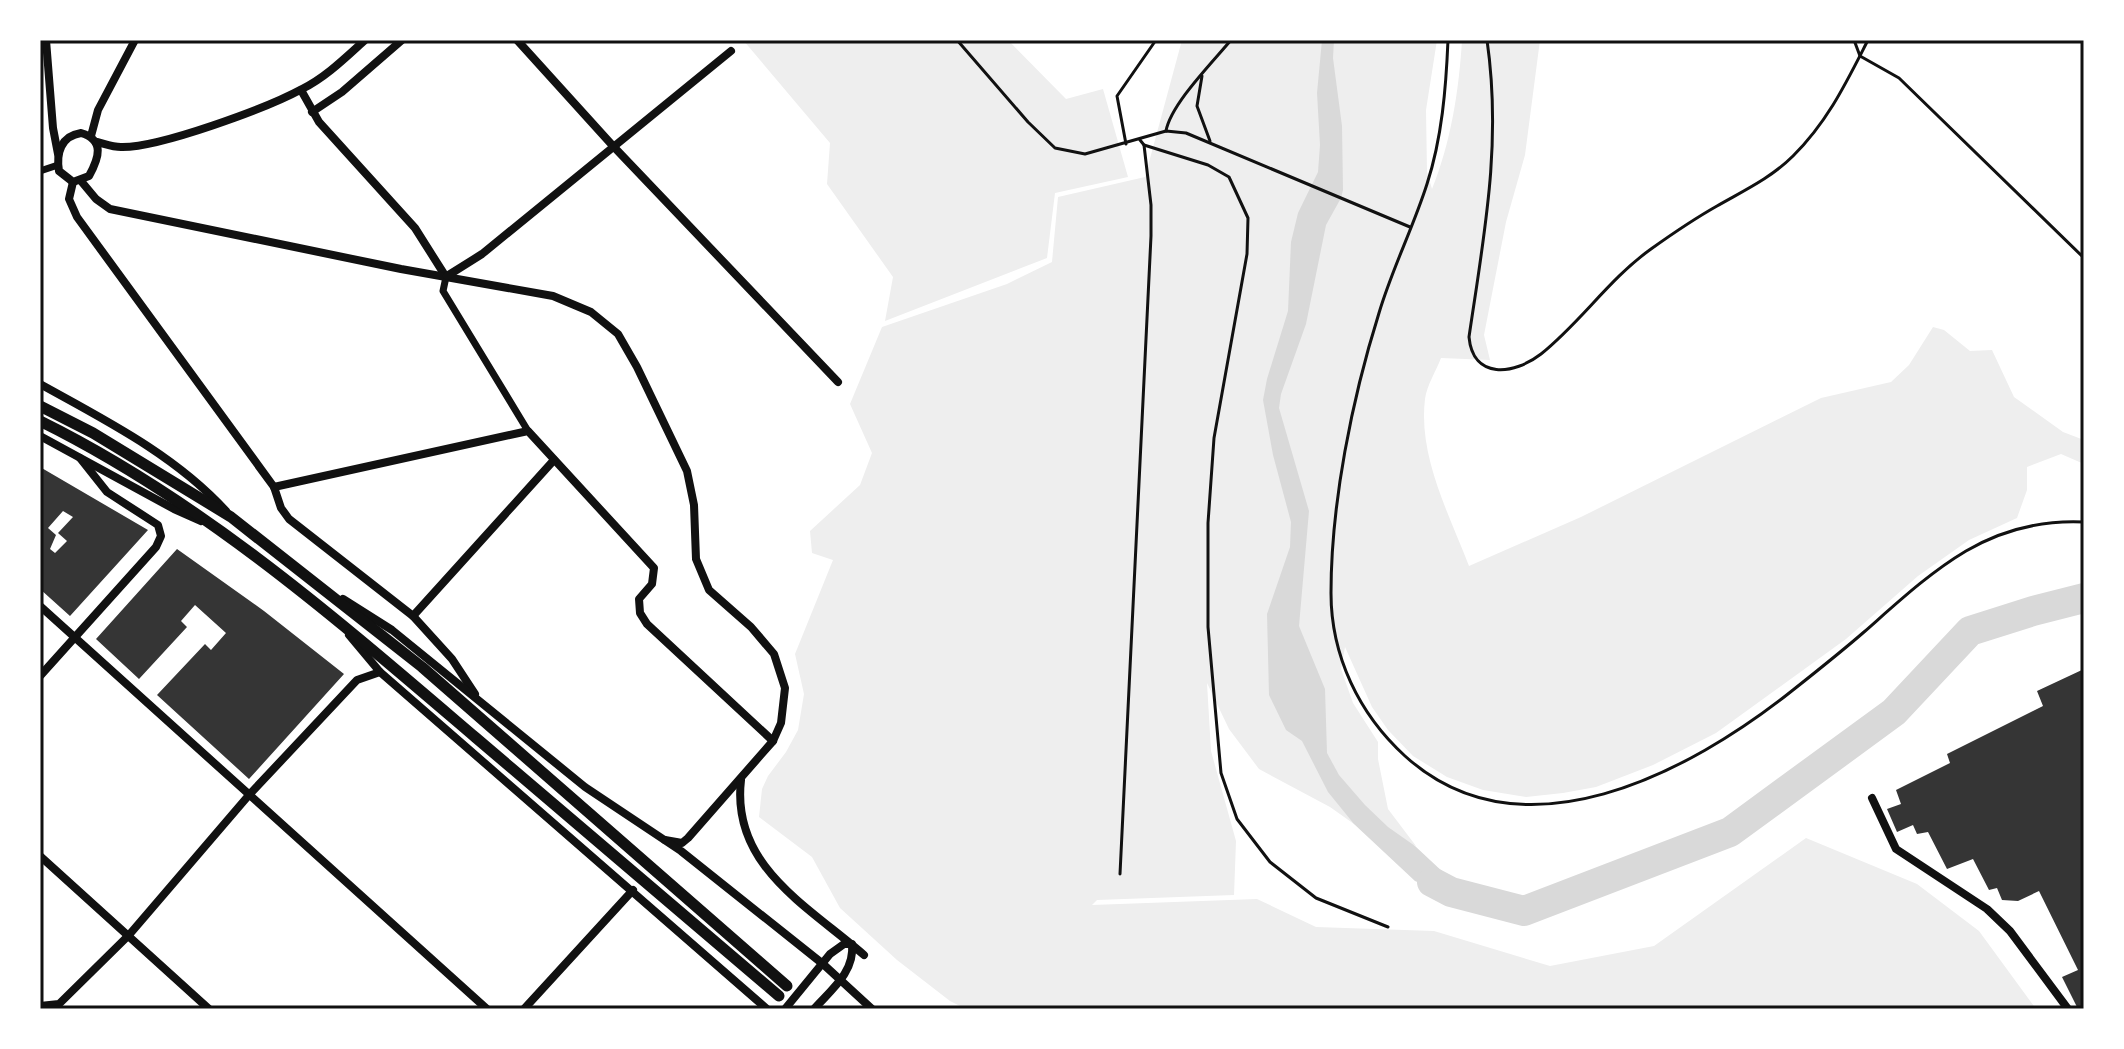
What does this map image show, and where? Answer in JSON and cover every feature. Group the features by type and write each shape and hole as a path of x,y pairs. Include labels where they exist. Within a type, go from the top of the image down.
{"street":[{"path":"46,40 53,128 64,178 77,182 110,209 553,296 591,312 618,334 687,471 694,505 696,559 709,590 751,627 774,654 785,688 781,723 773,741 685,841 665,840"},
{"path":"135,40 98,110 94,139 99,151 89,176 77,182 69,199 77,217 274,487 281,508 289,519 413,616 452,659 479,702"},
{"path":"40,171 58,160 64,141 70,134 81,133 121,147 167,139 301,90 327,74 365,40"},
{"path":"312,112 342,92 402,40"},
{"path":"517,40 613,146 838,382"},
{"path":"446,277 482,254 731,51"},
{"path":"301,90 327,133 415,228 446,277 443,291 528,431 654,568 652,584 639,599 640,613 647,624 773,741"},
{"path":"40,384 184,471 207,490 231,517"},
{"path":"40,406 105,440 231,517 433,677 783,991 339,622 213,524 104,454 40,421"},
{"path":"274,487 528,431"},
{"path":"40,436 183,514 213,524"},
{"path":"40,676 156,547 161,536 158,525 107,492 80,458"},
{"path":"413,616 554,460"},
{"path":"305,576 392,630 585,787 665,840 803,948 872,1009"},
{"path":"40,606 487,1009"},
{"path":"339,622 380,672 767,1009"},
{"path":"40,1006 60,1006 129,935 249,795 357,680 380,672"},
{"path":"741,779 739,798 743,819 748,840 759,861 777,881 864,955"},
{"path":"1872,798 1896,849 1987,909 2010,931 2068,1009"},
{"path":"40,856 209,1009"},
{"path":"524,1009 633,890"},
{"path":"785,1009 837,948 852,944"},
{"path":"814,1009 851,963 852,944"}],"path":[{"path":"957,40 1028,122 1055,148 1085,154 1166,131 1186,133 1410,227"},
{"path":"1126,144 1117,96 1156,40"},
{"path":"1166,131 1167,123 1203,72 1231,40"},
{"path":"1448,40 1435,158 1378,316 1352,418 1342,475 1331,596 1339,647 1359,703 1390,742 1428,775 1449,787 1498,802 1548,805 1605,794 1693,757 1753,720 1859,636 1924,579 1967,550 2019,528 2044,523 2084,522"},
{"path":"1487,40 1493,77 1491,193 1469,337 1470,353 1478,364 1487,369 1504,369 1539,356 1603,290 1648,250 1764,179 1791,158 1820,126 1855,70 1868,40"},
{"path":"1854,40 1860,56 1899,78 2084,258"},
{"path":"1203,72 1197,106 1211,143"},
{"path":"1120,874 1151,236 1151,205 1144,145 1140,140"},
{"path":"1144,145 1208,165 1229,177 1248,218 1247,254 1214,438 1208,523 1208,627 1221,773 1237,819 1270,862 1316,898 1388,927"}],"shaded area":[{"path":"743,40 1008,40 1066,99 1103,89 1128,177 1055,193 1047,258 885,321 893,277 827,184 830,143"},
{"path":"1182,40 1437,40 1426,110 1427,172 1432,189 1453,116 1462,40 1540,40 1525,155 1506,222 1484,335 1490,360 1441,358 1425,399 1426,442 1431,463 1469,566 1581,517 1821,398 1891,382 1909,365 1933,327 1944,330 1970,351 1992,350 2014,397 2063,432 2084,440 2084,464 2061,454 2027,467 2027,490 2017,518 1969,540 1918,576 1846,639 1716,733 1653,765 1596,787 1526,797 1483,790 1447,777 1413,756 1388,730 1372,707 1345,647 1341,669 1353,703 1378,742 1378,759 1388,809 1416,846 1354,824 1330,807 1259,769 1229,729 1207,683 1211,751 1236,841 1234,895 1097,900 1092,905 1257,899 1316,927 1434,931 1550,966 1654,946 1806,838 1917,884 1979,931 2036,1009 966,1009 950,1001 897,960 840,908 812,857 759,817 762,789 798,730 804,694 795,654 833,560 812,553 810,531 860,485 872,453 850,404 882,327 1007,284 1052,262 1058,197 1145,177"},
{"path":"1322,40 1334,40 1333,58 1342,126 1343,190 1326,225 1306,324 1279,408 1309,511 1299,626 1325,689 1327,753 1339,775 1388,827 1415,846 1460,888 1477,898 1445,894 1415,881 1354,824 1328,792 1302,741 1286,730 1269,695 1267,614 1290,547 1291,522 1273,455 1263,400 1288,311 1291,242 1298,213 1318,172 1317,93"}],"building":[{"path":"40,467 148,530 70,616 40,589","holes":["63,511 73,517 58,533 67,541 55,553 50,549 56,535 48,528"]},
{"path":"177,549 264,611 344,674 249,779 157,695 205,644 211,650 226,633 195,605 181,621 187,627 139,679 96,639"},
{"path":"2084,669 2084,1009 2078,1009 2062,977 2078,970 2039,891 2018,901 2002,900 1997,888 1989,890 1973,859 1947,869 1928,832 1917,834 1913,825 1897,832 1887,809 1901,804 1896,790 1950,763 1947,754 2043,706 2037,691"}],"waterway":[{"path":"1432,882 1451,892 1524,911 1730,832 1894,712 1970,631 2084,598"}]}
